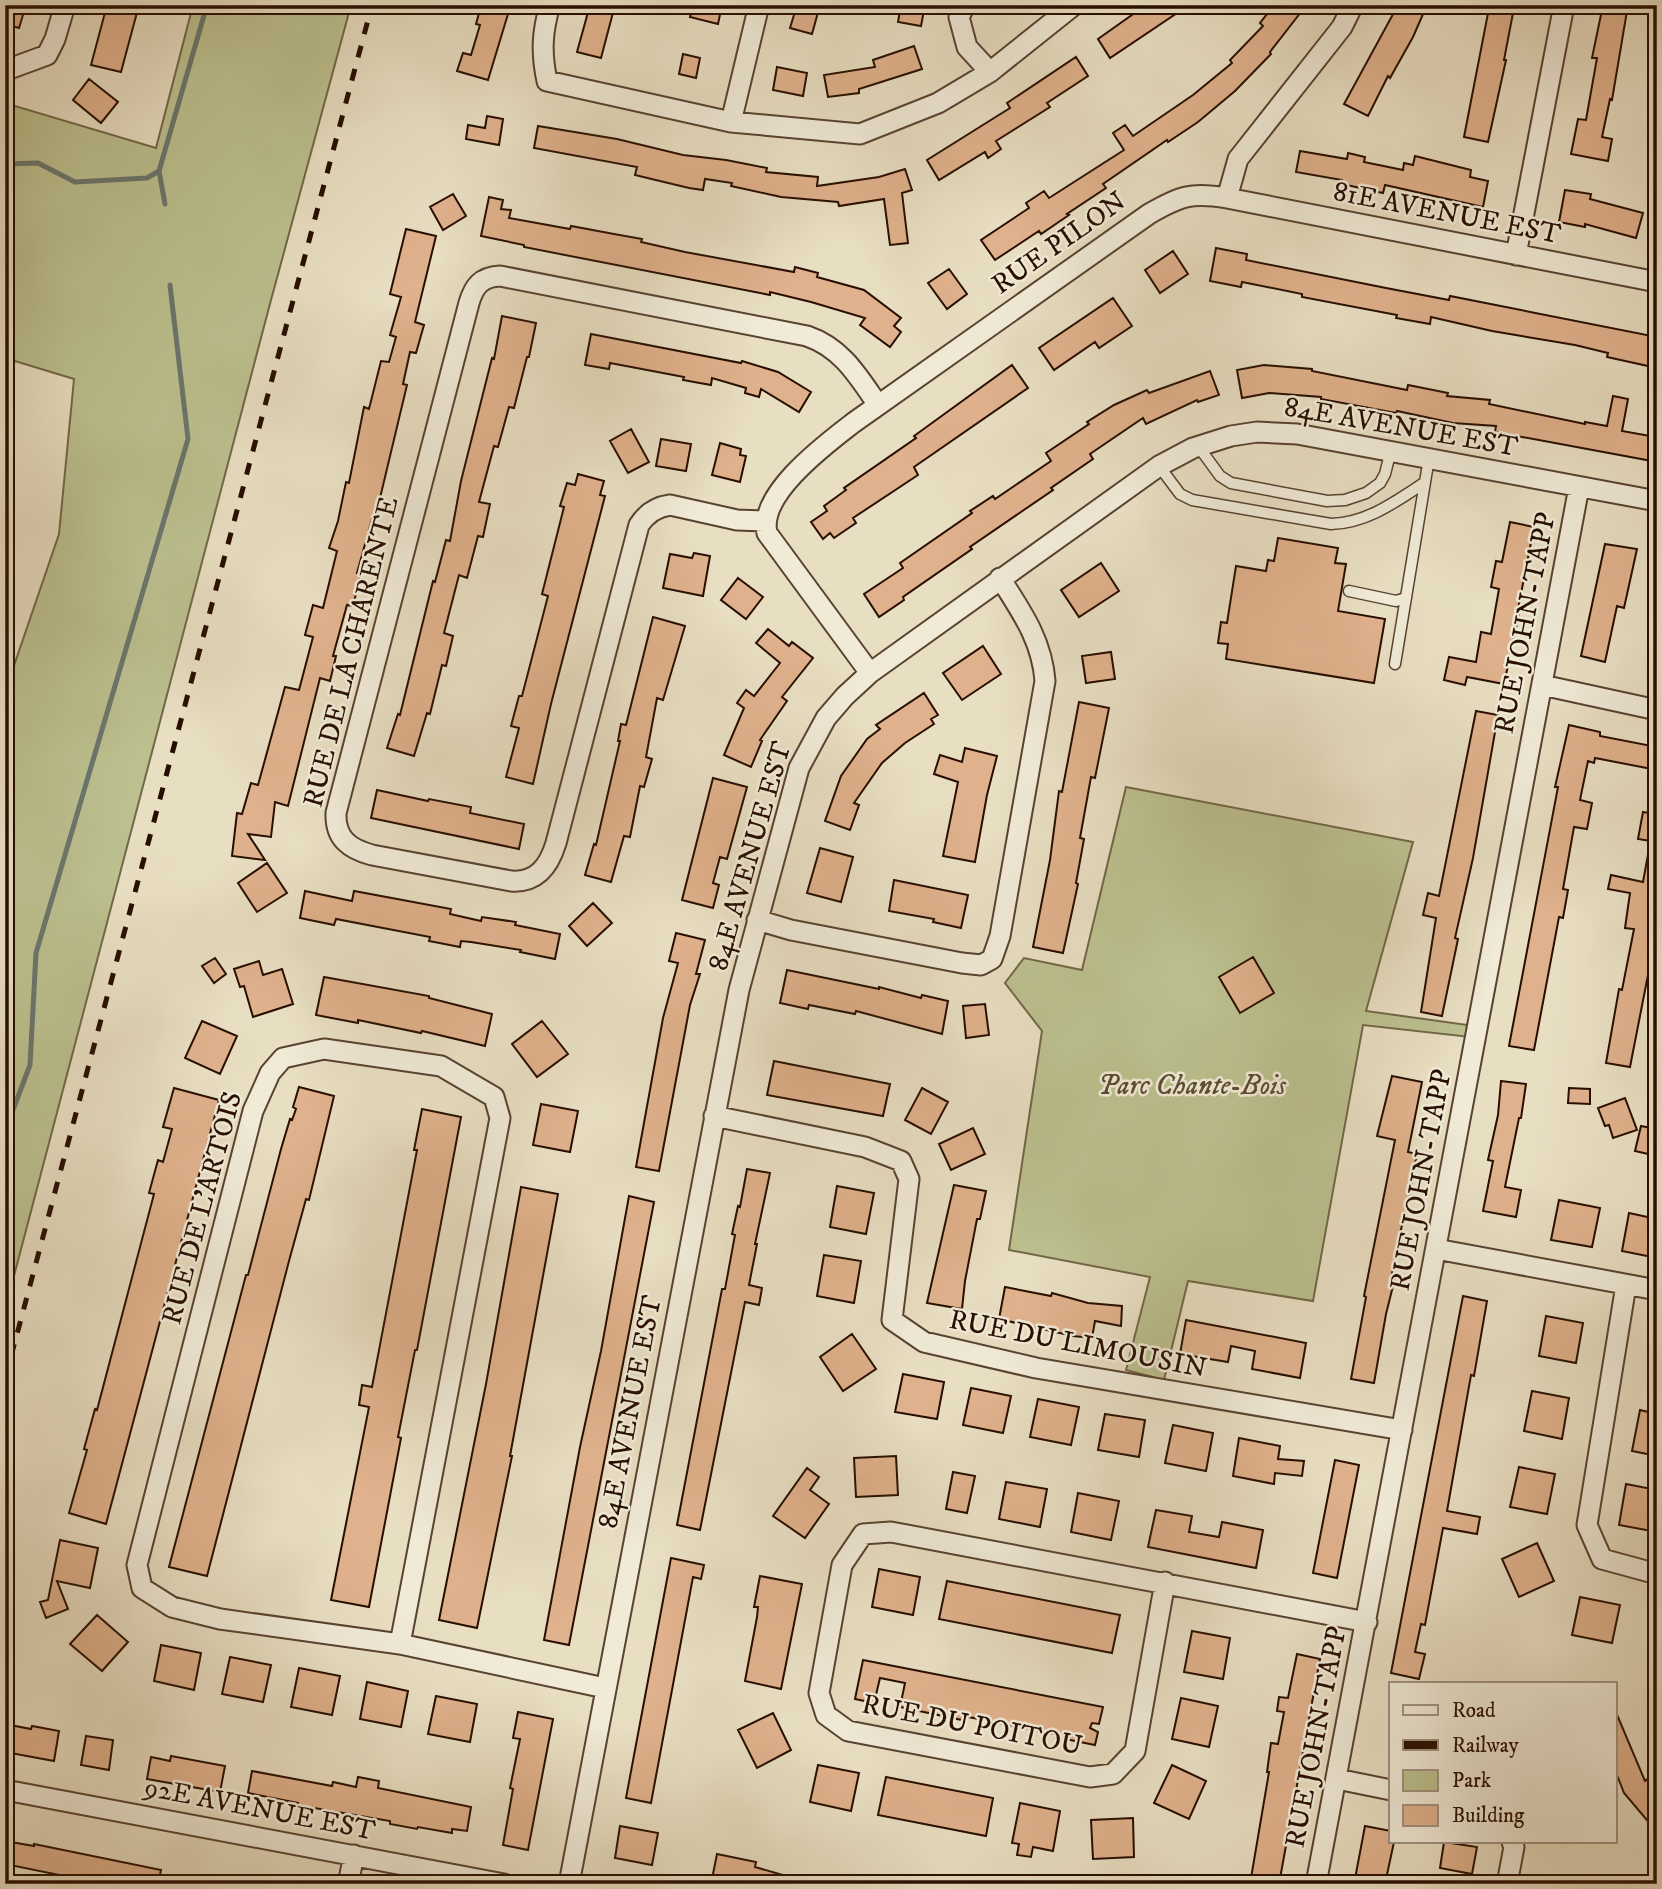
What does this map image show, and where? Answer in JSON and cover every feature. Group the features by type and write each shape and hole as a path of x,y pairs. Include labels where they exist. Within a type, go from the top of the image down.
{"street":[{"path":"5,68 9,69 47,55 55,39 65,5"},
{"path":"550,5 543,32 541,56 547,81 731,122 860,134 938,103 989,72 1071,6"},
{"path":"731,122 759,5"},
{"path":"965,5 959,17 967,47 989,72"},
{"path":"1227,198 1238,159 1342,27 1353,5"},
{"path":"1517,255 1564,5"},
{"name":"RUE PILON","path":"766,521 779,493 803,464 878,405 1168,202 1188,196 1227,198"},
{"name":"81E AVENUE EST","path":"1227,198 1657,282"},
{"name":"RUE DE LA CHARENTE","path":"766,521 737,520 670,505 649,513 639,525 556,843 547,865 538,875 521,881 511,881 372,855 346,844 337,827 336,813 468,303 478,283 494,277 509,278 807,336 824,342 838,352 878,405"},
{"name":"84E AVENUE EST","path":"569,1884 734,1013 788,804 802,761 826,718 870,673 1159,466 1198,446 1231,436 1271,432 1297,434 1657,501"},
{"name":"RUE JOHN-TAPP","path":"1316,1884 1579,487"},
{"path":"766,521 767,533 776,547 870,673"},
{"path":"757,920 791,930 974,965 986,964 992,959 1000,936 1045,681 1034,635 1023,612 1000,578"},
{"path":"1542,685 1657,710"},
{"name":"RUE DE L'ARTOIS","path":"400,1644 500,1118 494,1097 441,1066 324,1049 283,1058 270,1073 253,1111 137,1566 142,1588 172,1607 220,1619 400,1644 605,1688"},
{"name":"RUE DU LIMOUSIN","path":"714,1116 865,1147 901,1161 909,1179 892,1320 924,1342 1036,1368 1402,1430"},
{"path":"1436,1249 1657,1290"},
{"path":"1626,1285 1587,1525 1602,1559 1657,1574"},
{"name":"RUE DU POITOU","path":"1165,1583 1135,1751 1113,1774 1090,1777 848,1731 826,1715 819,1693 842,1565 863,1534 891,1532 1165,1583 1367,1622"},
{"path":"1336,1779 1389,1790"},
{"name":"92E AVENUE EST","path":"5,1790 505,1884"},
{"path":"1507,1884 1513,1843"},
{"path":"348,1884 354,1855"}],"lane":[{"path":"1198,446 1220,476 1231,483 1327,501 1353,498 1373,489 1383,479 1391,450"},
{"path":"1395,664 1429,458"},
{"path":"1159,466 1180,494 1192,500 1331,524 1363,519 1386,508 1424,483"},
{"path":"1349,591 1396,601 1406,598"}],"green space":[{"path":"193,5 351,5 5,1310 5,692 59,534 74,379 5,358 5,103 156,148"},
{"name":"Parc Chante-Bois","path":"1126,787 1413,842 1366,1011 1475,1026 1470,1037 1363,1025 1313,1301 1188,1281 1164,1380 1126,1370 1150,1277 1009,1250 1042,1031 1005,983 1024,958 1082,970"}],"building":[{"path":"5,5 26,5 19,28 5,24"},
{"path":"107,5 139,5 121,72 91,65"},
{"path":"590,5 615,5 601,58 577,52"},
{"path":"693,5 722,5 718,24 690,17"},
{"path":"797,5 820,5 812,34 790,28"},
{"path":"901,5 925,5 921,26 898,22"},
{"path":"1146,5 1189,5 1110,58 1098,39"},
{"path":"1274,5 1291,5 1301,12 1271,54 1235,91 1198,122 1103,184 1106,188 1067,214 1069,215 995,260 981,240 1029,208 1026,203 1044,191 1049,198 1124,150 1113,133 1125,125 1133,136 1193,95 1232,63 1230,60 1263,26 1260,23"},
{"path":"1398,5 1427,5 1413,37 1390,78 1388,76 1368,116 1344,104"},
{"path":"1603,5 1628,5 1612,100 1610,99 1602,137 1612,139 1608,161 1571,154 1578,119 1586,120 1597,58 1592,58"},
{"path":"481,6 508,14 488,80 457,71 463,53 471,55 480,25 476,24"},
{"path":"1489,8 1513,13 1488,142 1464,137"},
{"path":"914,46 922,69 859,89 859,93 828,97 824,75 875,67 873,60"},
{"path":"683,54 700,58 696,78 679,74"},
{"path":"1076,57 1088,76 1047,103 1050,107 996,141 1001,149 988,158 985,152 939,180 927,160 1010,108 1007,103"},
{"path":"777,67 807,73 803,96 773,90"},
{"path":"89,79 118,102 101,123 73,100"},
{"path":"487,116 503,119 499,145 466,139 468,125 485,128"},
{"path":"538,126 617,139 683,155 767,168 766,172 818,177 817,186 879,177 905,169 912,190 902,193 908,243 890,245 884,199 839,206 838,202 781,197 731,186 732,183 705,179 703,190 689,188 635,175 637,167 534,148"},
{"path":"1300,151 1347,159 1348,153 1365,157 1364,162 1403,170 1404,163 1413,165 1415,156 1471,170 1470,177 1488,181 1483,207 1385,185 1383,193 1342,184 1342,180 1296,172"},
{"path":"1565,190 1591,194 1590,199 1643,213 1636,238 1585,224 1585,227 1559,222"},
{"path":"453,194 466,216 443,230 430,207"},
{"path":"489,197 503,200 501,209 511,210 509,218 642,239 641,242 685,252 794,272 795,267 818,273 817,277 864,290 901,318 894,326 901,332 890,347 860,325 865,318 811,302 770,292 770,295 524,247 481,236"},
{"path":"406,229 436,236 415,322 424,325 416,353 410,352 403,384 407,385 375,519 372,519 357,573 361,573 353,606 347,605 333,656 336,656 330,681 320,678 288,806 275,802 271,837 248,834 265,860 232,856 237,813 242,814 251,783 258,785 285,687 299,690 313,637 305,635 313,605 323,608 337,551 329,548 346,482 349,483 364,407 369,409 381,361 389,362 396,337 390,335 401,297 390,294"},
{"path":"1216,248 1247,254 1246,260 1449,300 1450,296 1657,337 1657,364 1649,363 1648,366 1607,357 1608,353 1575,345 1431,317 1430,324 1242,282 1241,287 1210,281"},
{"path":"1173,251 1188,274 1160,293 1145,270"},
{"path":"949,269 967,294 947,309 928,283"},
{"path":"1113,298 1132,326 1099,348 1095,342 1054,370 1039,348"},
{"path":"502,316 536,323 514,408 509,407 498,447 494,446 479,502 490,504 483,537 478,536 467,578 459,575 444,633 453,636 446,666 442,665 430,714 427,713 414,756 387,748 398,714 400,715 433,581 435,582 446,540 450,541 461,481 492,358 494,359"},
{"path":"591,334 741,363 742,361 778,372 811,392 799,412 761,389 759,397 745,393 746,388 712,378 711,385 610,363 609,369 585,365"},
{"path":"1012,365 1028,388 914,467 918,475 853,518 856,523 834,538 830,533 823,539 811,522 827,511 824,506 846,490 844,488 916,438 914,436"},
{"path":"1264,365 1312,369 1407,390 1408,385 1448,393 1447,396 1490,400 1489,404 1585,424 1607,426 1613,396 1628,399 1622,431 1656,437 1652,461 1495,432 1496,426 1453,423 1321,397 1269,393 1242,398 1237,370"},
{"path":"1210,371 1219,395 1198,402 1197,400 1146,424 1143,418 1090,454 1093,459 1051,488 1053,490 970,547 972,549 879,617 864,594 903,568 900,563 972,513 970,511 993,496 995,499 1051,461 1046,453 1089,424 1087,422 1114,405 1147,390 1149,393"},
{"path":"631,429 649,462 628,473 610,441"},
{"path":"661,439 691,444 686,471 656,466"},
{"path":"720,443 741,449 740,455 746,456 740,482 712,475"},
{"path":"578,474 604,481 600,495 605,496 533,784 506,777 519,728 511,726 519,696 522,696 548,596 542,594 564,507 560,506 567,483 575,485"},
{"path":"1510,522 1534,527 1504,684 1467,677 1465,685 1444,680 1449,657 1476,662 1481,632 1491,634 1499,589 1491,587 1496,561 1502,562"},
{"path":"1278,538 1338,548 1335,563 1346,564 1338,611 1385,619 1374,683 1226,659 1228,644 1218,643 1221,622 1227,623 1236,566 1266,571 1268,560 1274,561"},
{"path":"1605,544 1637,549 1624,608 1617,606 1605,662 1581,656"},
{"path":"694,553 710,556 703,596 663,588 670,554 692,558"},
{"path":"1101,563 1119,591 1079,617 1061,590"},
{"path":"738,578 763,597 746,619 721,600"},
{"path":"653,617 685,626 663,700 657,698 646,757 652,759 644,787 640,786 630,837 624,836 611,882 585,875 594,844 596,845 620,741 621,724 626,725"},
{"path":"768,629 789,646 792,642 813,658 782,697 787,701 760,740 762,741 751,767 724,755 744,708 737,703 746,690 754,696 780,663 756,643"},
{"path":"983,646 1001,674 962,700 943,673"},
{"path":"1111,652 1115,679 1086,683 1082,656"},
{"path":"924,693 938,715 931,719 934,724 905,743 882,763 854,803 859,805 850,830 825,821 841,776 867,739 880,729 876,725"},
{"path":"1079,702 1109,708 1095,778 1091,777 1080,838 1084,839 1076,883 1078,884 1063,953 1033,947 1050,860 1059,791 1062,792"},
{"path":"1476,711 1498,715 1442,1016 1421,1012 1436,918 1423,915 1428,893 1439,896"},
{"path":"1569,725 1600,732 1600,736 1657,747 1657,770 1595,758 1594,763 1588,761 1580,800 1592,803 1587,829 1574,827 1563,889 1568,890 1563,918 1559,917 1534,1050 1509,1046 1558,787 1555,787"},
{"path":"965,748 997,756 975,862 943,856 958,782 934,774 940,755 962,762"},
{"path":"713,778 747,787 727,859 720,857 713,883 719,885 713,908 682,900"},
{"path":"377,790 471,807 470,813 524,824 519,849 371,818"},
{"path":"1643,812 1657,814 1657,842 1638,839"},
{"path":"820,848 853,857 841,902 807,893"},
{"path":"1649,849 1657,849 1657,929 1630,1067 1606,1063 1619,989 1622,990 1634,929 1625,928 1630,893 1608,889 1611,875 1643,882"},
{"path":"267,863 287,893 257,912 238,883"},
{"path":"894,880 968,895 961,928 933,922 934,919 889,911"},
{"path":"305,891 352,901 354,891 451,909 450,914 481,921 482,917 516,922 515,925 560,934 555,959 471,942 461,941 460,947 429,941 430,937 336,919 334,925 300,918"},
{"path":"593,903 612,923 587,946 569,926"},
{"path":"676,933 705,940 696,974 700,974 690,1005 659,1171 636,1167 663,1018 678,963 669,961"},
{"path":"1253,957 1274,993 1240,1013 1219,977"},
{"path":"215,958 226,974 214,983 202,966"},
{"path":"259,961 263,975 282,969 293,1004 253,1017 244,986 240,987 234,969"},
{"path":"787,970 879,987 921,998 922,995 948,1001 942,1034 856,1011 855,1014 809,1005 808,1009 780,1003"},
{"path":"324,977 429,996 492,1014 485,1046 422,1031 421,1033 358,1020 358,1023 316,1015"},
{"path":"985,1004 989,1035 966,1038 963,1006"},
{"path":"202,1021 237,1036 220,1074 185,1058"},
{"path":"542,1021 568,1054 537,1077 512,1044"},
{"path":"774,1061 890,1084 883,1116 767,1095"},
{"path":"1392,1076 1422,1082 1408,1152 1417,1154 1392,1274 1396,1274 1374,1383 1351,1379 1366,1297 1364,1296 1395,1140 1377,1136"},
{"path":"1501,1081 1526,1084 1505,1187 1521,1190 1516,1217 1483,1211 1493,1161 1488,1160 1498,1115"},
{"path":"299,1087 334,1096 309,1200 306,1199 289,1261 207,1576 169,1567 246,1275 290,1119 292,1120 296,1109 293,1107"},
{"path":"174,1088 219,1100 106,1524 69,1513 154,1194 149,1193 158,1160 163,1162 172,1129 163,1127"},
{"path":"922,1088 948,1102 931,1134 905,1120"},
{"path":"1569,1088 1590,1089 1590,1104 1568,1103"},
{"path":"1625,1098 1637,1130 1613,1138 1609,1125 1605,1126 1598,1108"},
{"path":"541,1104 578,1111 570,1152 533,1145"},
{"path":"422,1109 461,1117 398,1437 401,1438 369,1607 331,1600 369,1407 359,1405 362,1385 372,1387 417,1150 414,1150"},
{"path":"1641,1126 1657,1129 1657,1156 1635,1151"},
{"path":"973,1128 985,1154 951,1170 939,1144"},
{"path":"747,1169 770,1173 749,1285 762,1288 759,1305 745,1302 700,1530 677,1525 722,1289 725,1289 735,1235 732,1234"},
{"path":"954,1185 986,1191 980,1219 977,1219 962,1309 927,1303"},
{"path":"837,1186 874,1193 866,1234 830,1227"},
{"path":"521,1187 558,1194 512,1456 477,1628 439,1620 486,1384"},
{"path":"629,1196 654,1202 569,1645 544,1640"},
{"path":"1559,1200 1600,1208 1592,1247 1551,1240"},
{"path":"1629,1213 1657,1219 1657,1258 1622,1251"},
{"path":"824,1255 861,1261 854,1303 817,1296"},
{"path":"1005,1287 1051,1296 1052,1293 1088,1303 1122,1306 1121,1326 1095,1321 1092,1338 999,1319"},
{"path":"1463,1296 1487,1301 1447,1511 1480,1517 1477,1534 1443,1528 1425,1625 1421,1624 1415,1652 1425,1654 1419,1679 1391,1673"},
{"path":"1546,1316 1583,1323 1576,1363 1539,1356"},
{"path":"1186,1320 1306,1343 1300,1378 1252,1369 1255,1351 1231,1346 1228,1362 1180,1354"},
{"path":"852,1334 876,1369 843,1391 820,1357"},
{"path":"903,1374 944,1382 937,1419 895,1412"},
{"path":"971,1388 1011,1396 1003,1433 963,1425"},
{"path":"1532,1391 1569,1398 1562,1439 1524,1431"},
{"path":"1038,1399 1079,1407 1071,1445 1030,1437"},
{"path":"1640,1410 1657,1414 1657,1456 1632,1451"},
{"path":"1105,1414 1145,1420 1139,1457 1098,1450"},
{"path":"1173,1425 1213,1433 1206,1471 1165,1463"},
{"path":"1239,1438 1280,1446 1278,1459 1304,1461 1302,1476 1275,1473 1274,1484 1233,1476"},
{"path":"896,1456 898,1495 856,1497 854,1458"},
{"path":"1335,1460 1359,1465 1337,1578 1313,1573"},
{"path":"1519,1467 1555,1474 1547,1514 1510,1507"},
{"path":"807,1468 819,1477 810,1490 829,1504 805,1538 773,1516"},
{"path":"953,1472 975,1476 967,1513 946,1509"},
{"path":"1006,1482 1047,1489 1040,1527 999,1519"},
{"path":"1626,1484 1657,1490 1657,1532 1619,1525"},
{"path":"1078,1493 1119,1501 1111,1540 1071,1532"},
{"path":"1156,1510 1192,1516 1189,1532 1219,1537 1222,1522 1263,1530 1256,1568 1148,1547"},
{"path":"60,1540 98,1548 90,1588 57,1581 68,1609 46,1618 40,1602 48,1600"},
{"path":"1537,1543 1554,1581 1519,1597 1502,1559"},
{"path":"671,1558 704,1565 701,1579 693,1577 651,1803 626,1798"},
{"path":"879,1569 920,1577 913,1615 872,1607"},
{"path":"760,1576 802,1584 781,1689 745,1681 757,1617 758,1607 754,1607"},
{"path":"947,1581 1120,1615 1112,1653 939,1619"},
{"path":"1580,1597 1620,1605 1612,1643 1572,1635"},
{"path":"97,1615 128,1642 102,1671 70,1644"},
{"path":"1192,1631 1230,1638 1223,1679 1184,1672"},
{"path":"161,1645 201,1653 194,1690 154,1681"},
{"path":"1297,1654 1320,1659 1279,1884 1250,1884 1269,1772 1271,1743 1278,1744 1284,1712 1277,1711 1279,1697 1288,1698"},
{"path":"230,1657 271,1665 263,1702 222,1694"},
{"path":"863,1660 1103,1707 1099,1724 1092,1723 1090,1728 1098,1732 1095,1745 1055,1737 1055,1734 963,1716 962,1720 900,1707 905,1683 880,1678 874,1703 855,1699"},
{"path":"299,1668 340,1676 332,1715 291,1707"},
{"path":"367,1682 408,1691 401,1727 360,1719"},
{"path":"436,1696 477,1704 470,1742 428,1734"},
{"path":"1181,1698 1218,1706 1209,1747 1172,1739"},
{"path":"518,1712 553,1719 528,1850 503,1845 513,1789 510,1788 520,1739 513,1738"},
{"path":"1616,1712 1645,1781 1650,1777 1657,1785 1657,1832 1624,1793 1616,1773"},
{"path":"773,1713 791,1750 757,1768 738,1730"},
{"path":"5,1724 59,1731 54,1761 5,1752"},
{"path":"86,1736 113,1740 109,1770 81,1765"},
{"path":"171,1756 225,1766 220,1792 147,1779 151,1757 170,1761"},
{"path":"818,1765 859,1773 851,1811 810,1802"},
{"path":"1172,1765 1206,1781 1189,1819 1154,1803"},
{"path":"252,1771 332,1786 333,1782 356,1787 358,1777 379,1781 378,1788 471,1807 467,1831 452,1829 452,1833 418,1827 417,1829 390,1824 390,1821 297,1805 298,1803 248,1793"},
{"path":"886,1777 993,1798 986,1836 878,1815"},
{"path":"1020,1803 1060,1811 1053,1851 1033,1847 1031,1857 1017,1855 1019,1844 1012,1843"},
{"path":"1133,1818 1134,1857 1093,1859 1091,1820"},
{"path":"620,1826 658,1833 652,1865 615,1858"},
{"path":"1365,1826 1389,1831 1389,1843 1394,1843 1385,1884 1354,1884"},
{"path":"5,1841 34,1844 161,1870 158,1884 78,1884 79,1879 5,1864"},
{"path":"1444,1843 1477,1847 1472,1874 1440,1868"},
{"path":"717,1854 756,1862 755,1867 800,1880 799,1884 711,1884"}],"waterway":[{"path":"165,204 159,171 207,5"},
{"path":"5,164 38,163 75,182 147,178 159,171"},
{"path":"5,1131 30,1065 36,953 188,439 170,285"}],"railway":[{"path":"5,1379 372,5"}]}
